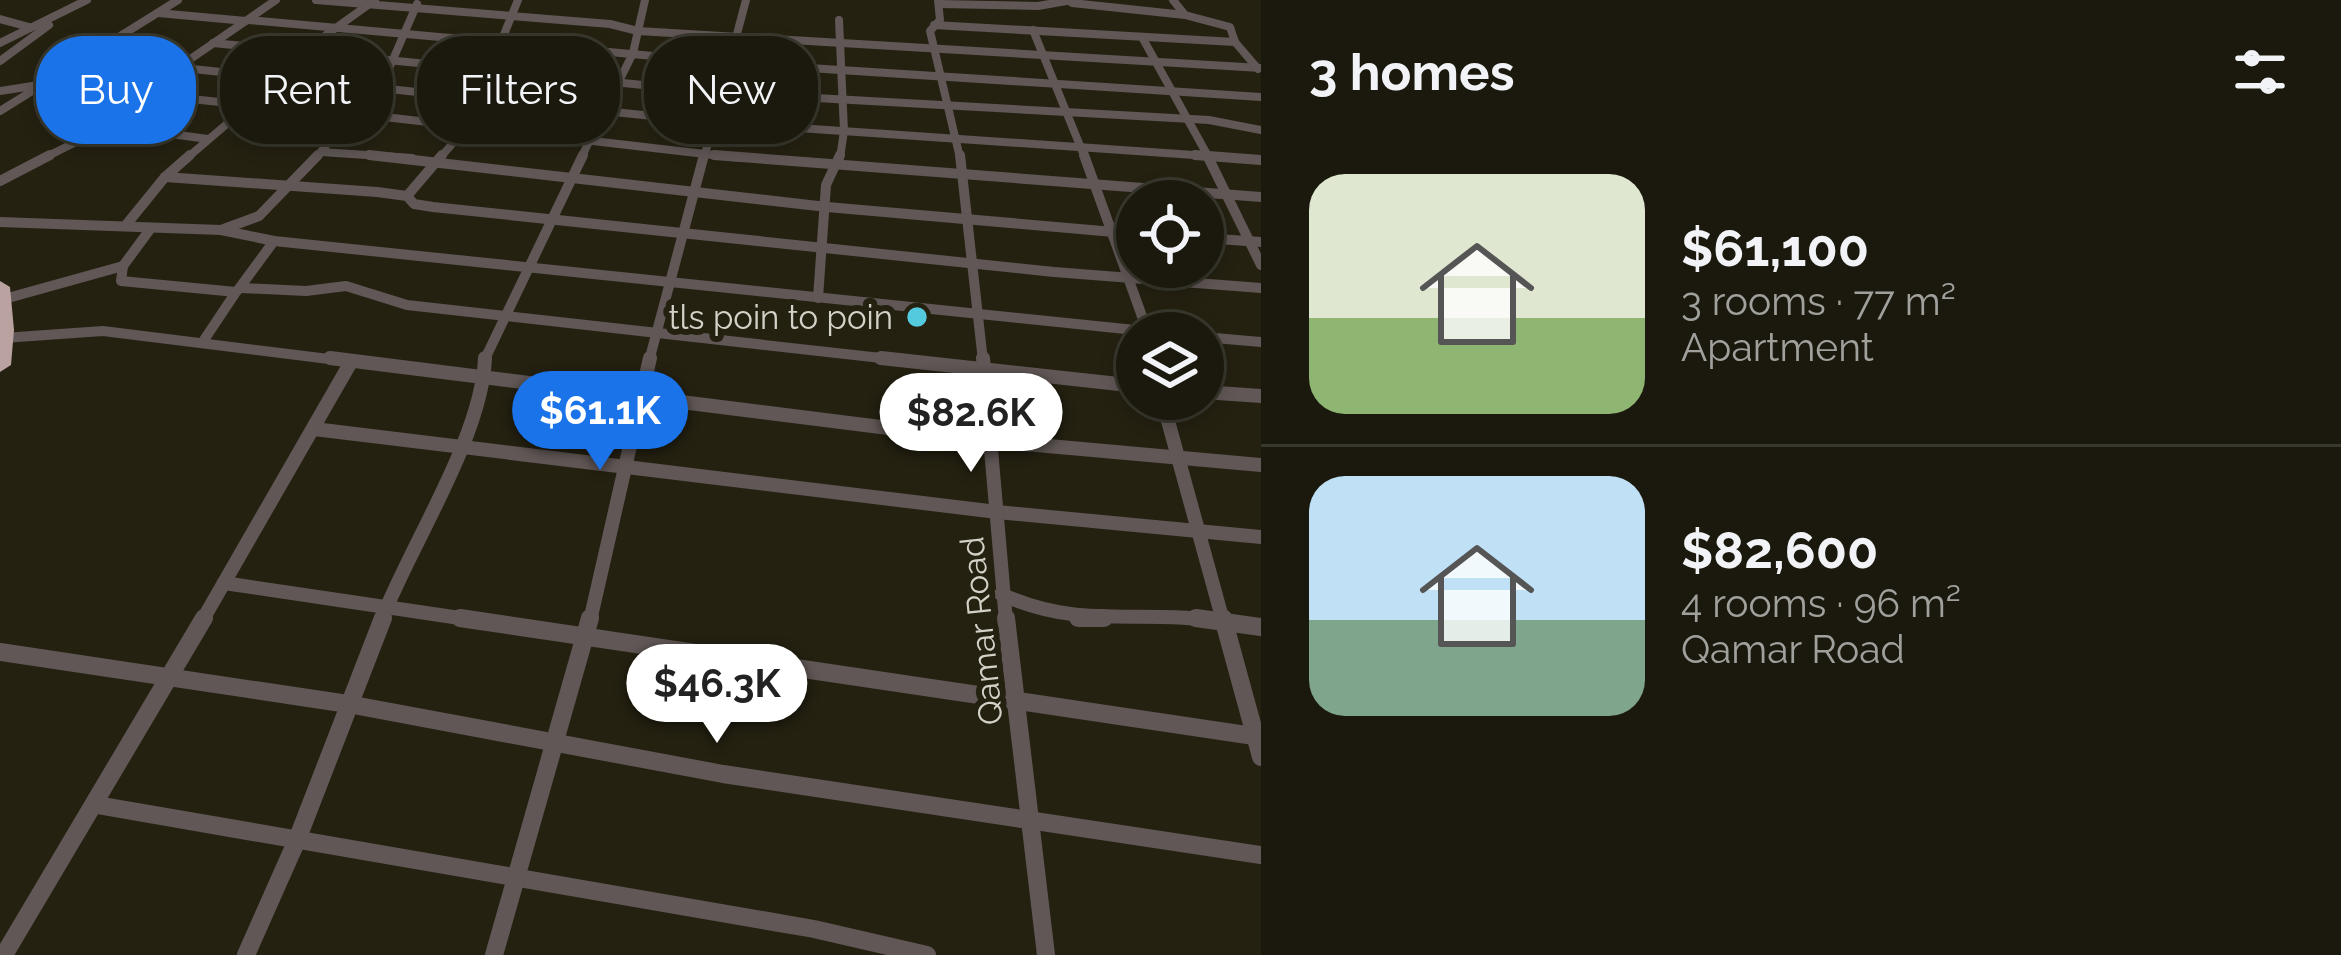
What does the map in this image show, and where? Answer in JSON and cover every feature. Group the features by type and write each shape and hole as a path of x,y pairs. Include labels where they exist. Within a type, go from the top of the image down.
{"highway":[{"path":"0,287 0,365"}],"street":[{"path":"0,43 87,0"},
{"path":"120,36 178,0"},
{"path":"196,55 276,0"},
{"path":"316,0 417,4 709,36"},
{"path":"506,36 518,0"},
{"path":"622,0 645,1 634,53 620,81 644,84"},
{"path":"738,36 746,0"},
{"path":"1173,0 1185,15"},
{"path":"939,2 1072,1 1114,11 1185,15 1230,27 1236,43 1260,70"},
{"path":"328,36 373,2"},
{"name":"Qamar Road","path":"939,2 932,42 958,140 992,441 1012,698 1046,955"},
{"path":"393,50 417,4"},
{"path":"158,13 455,36"},
{"path":"0,61 62,14"},
{"path":"0,19 29,27"},
{"path":"818,298 827,181 838,168 844,131 839,20"},
{"path":"936,24 1261,45"},
{"path":"1034,30 1097,182 1116,251"},
{"path":"1142,37 1261,265"},
{"path":"213,43 220,44"},
{"path":"818,44 1260,70"},
{"path":"620,52 644,54"},
{"path":"818,69 1261,97"},
{"path":"0,92 36,86"},
{"path":"0,111 36,89"},
{"path":"818,99 1186,119 1261,130"},
{"path":"126,225 165,177 220,129"},
{"path":"818,129 1261,160"},
{"path":"196,137 208,139"},
{"path":"0,181 69,144"},
{"path":"221,230 259,216 327,144"},
{"path":"407,196 452,144"},
{"path":"246,955 297,840 388,604 461,444 486,376 486,355 588,144"},
{"path":"598,144 838,168 1097,182 1261,197"},
{"path":"494,955 586,637 605,540 628,467 640,396 706,144"},
{"path":"321,152 1116,233"},
{"path":"165,177 286,188 319,185 407,196 414,204 1116,279"},
{"path":"0,222 36,219 221,230 274,241 1116,329"},
{"path":"2,319 123,266 152,228"},
{"path":"1224,239 1261,242"},
{"path":"204,340 274,241"},
{"path":"123,266 121,281 130,284 306,291 346,286 407,305 658,329 1116,384"},
{"path":"1224,286 1261,288"},
{"path":"2,319 46,328 87,328 272,352 307,352 351,362 992,441 1261,465"},
{"path":"1224,339 1261,342"},
{"path":"4,955 97,805 351,362"},
{"path":"1224,393 1261,396"},
{"path":"1168,420 1261,757"},
{"path":"314,429 997,512 1261,537"},
{"path":"224,583 1259,737"},
{"path":"1001,595 1068,620 1156,615 1261,627"},
{"path":"0,652 348,704 1030,824 1261,855"},
{"path":"97,805 814,929 927,955"}],"place":[{"name":"tls poin to poin","path":"917,317"}]}
